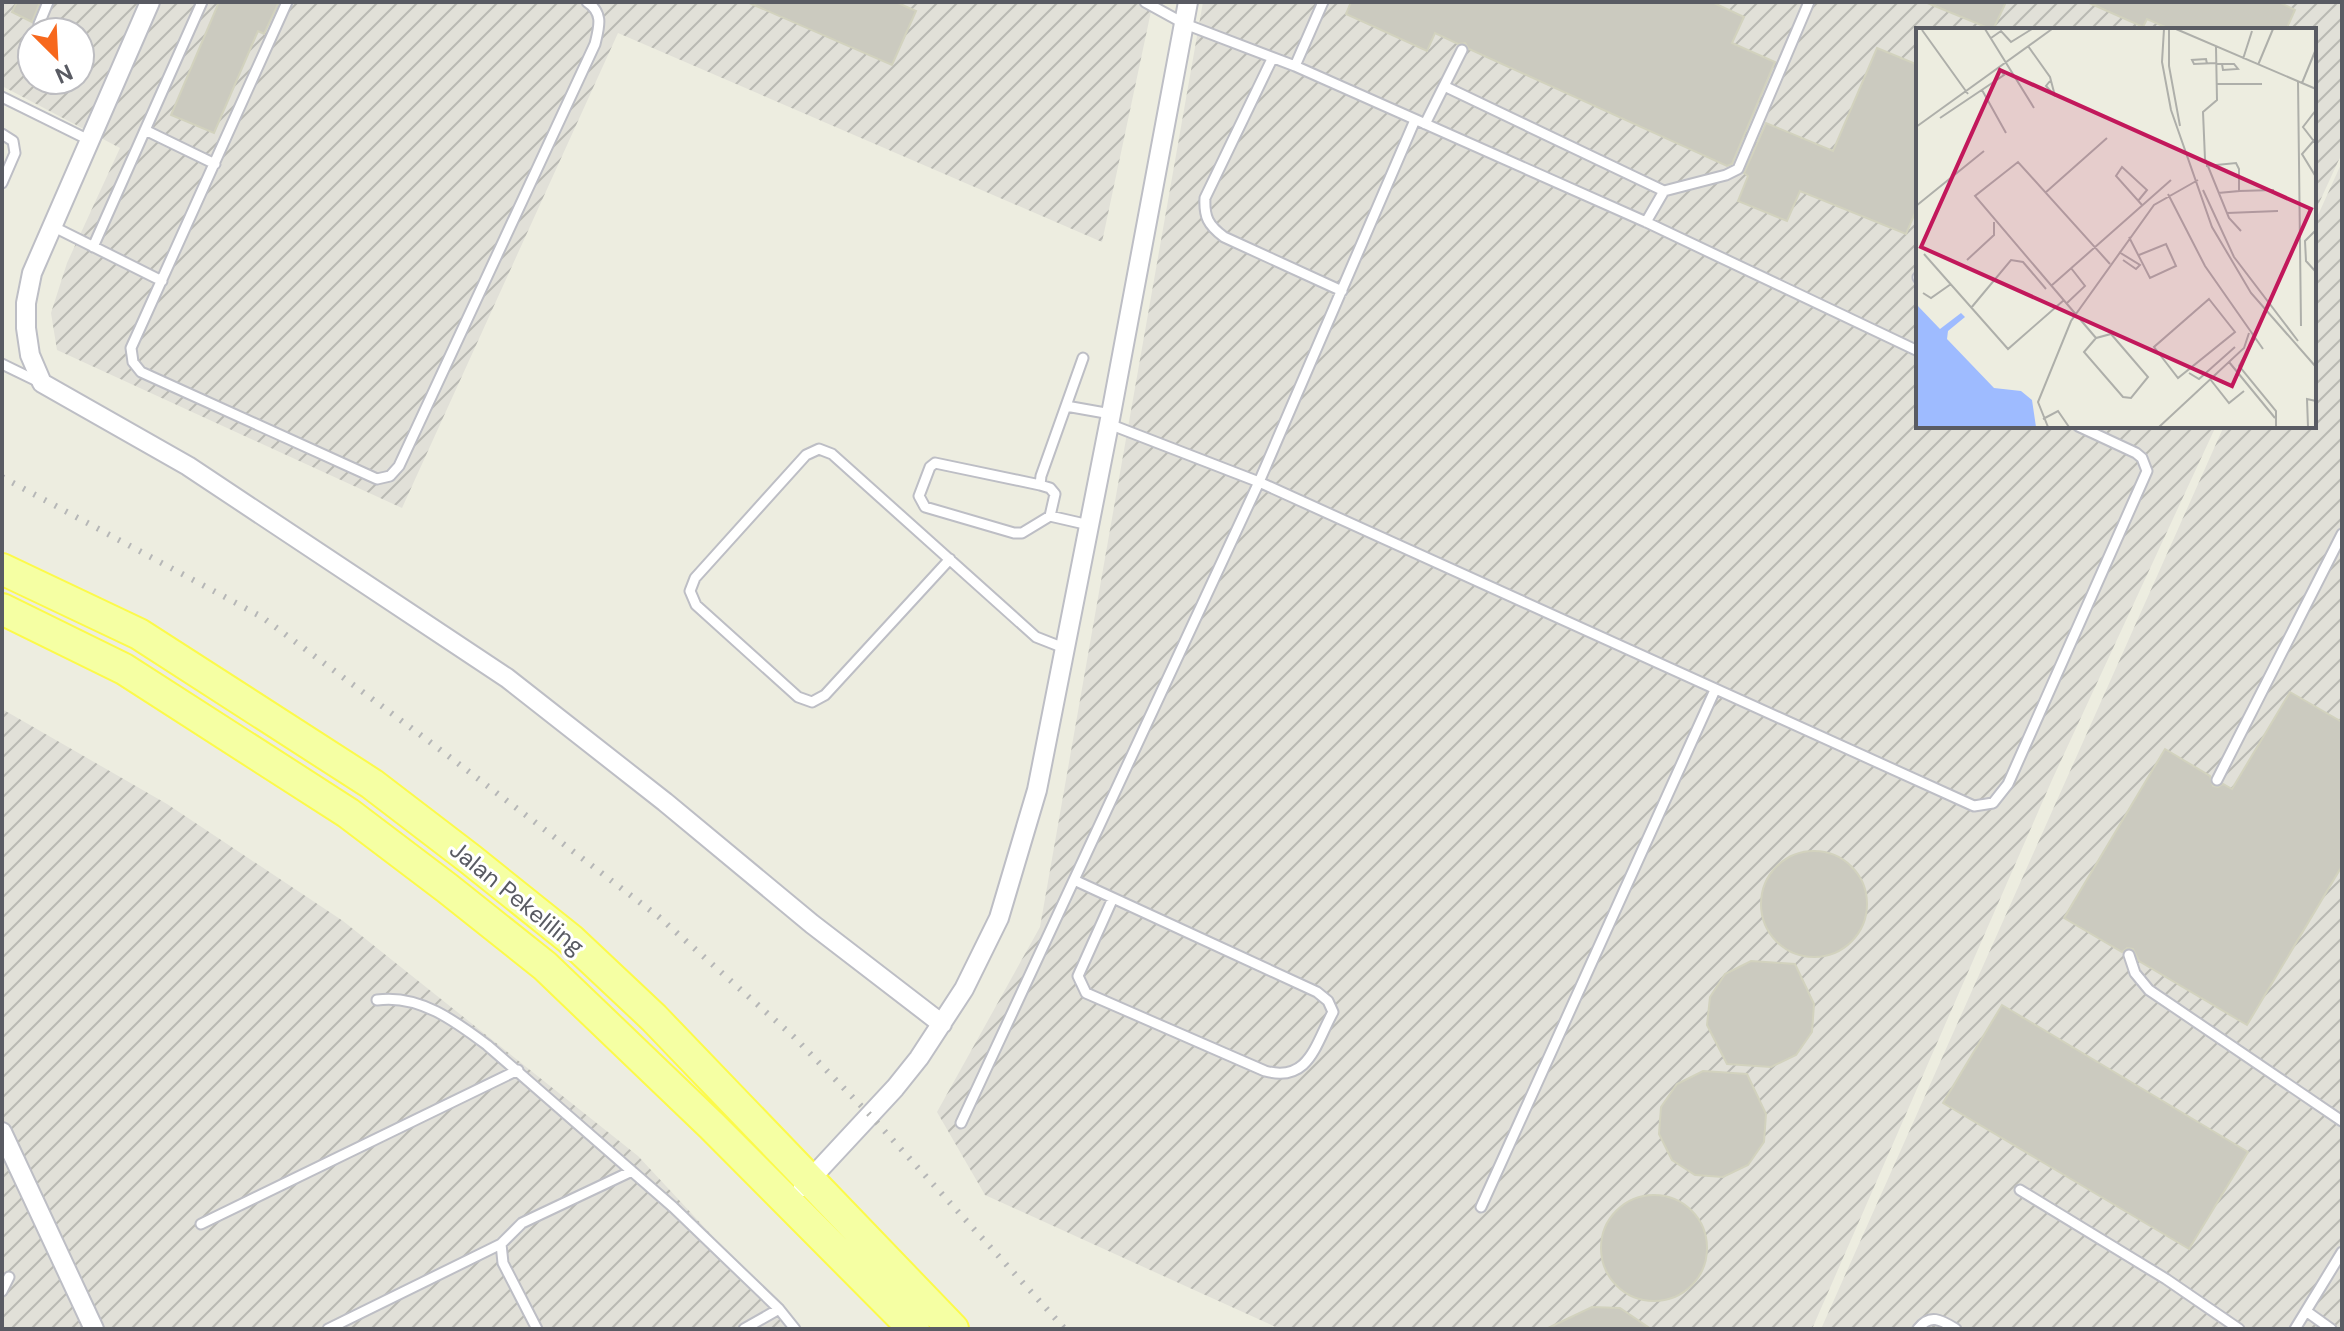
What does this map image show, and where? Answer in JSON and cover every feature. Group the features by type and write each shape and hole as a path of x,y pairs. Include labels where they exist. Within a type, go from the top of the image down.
{"main road":[{"name":"Jalan Pekeliling","path":"2,569 139,634 372,784 570,939 654,1018 953,1329"},
{"name":"Jalan Pekeliling","path":"2,609 124,669 348,813 447,888 545,966 712,1126 914,1329"}],"street":[{"path":"150,2 32,273 26,303 30,355 42,383 188,466 507,678 665,802 812,924 942,1024"},
{"path":"786,1203 895,1088 942,1024 984,953 999,918 1037,790 1188,2"},
{"path":"2,1132 94,1329"}],"lane":[{"path":"93,247 202,2"},
{"path":"287,2 131,348 133,362 141,372 377,479 390,476 399,466 595,44 601,22 594,6 587,2"},
{"path":"1145,2 1185,24 1295,66 1646,222 1916,350"},
{"path":"1295,66 1323,2"},
{"path":"1444,86 1664,191 1738,169 1809,2"},
{"path":"1425,124 1462,50"},
{"path":"1272,59 1205,198 1204,213 1209,226 1224,237 1342,291"},
{"path":"2,97 91,141"},
{"path":"961,1123 1259,482 1415,120"},
{"path":"145,130 215,164"},
{"path":"2,134 13,141 15,153 2,183"},
{"path":"1646,222 1664,191"},
{"path":"52,226 162,281"},
{"path":"1040,485 1083,358"},
{"path":"2,364 42,383"},
{"path":"1066,406 1110,419 1259,482 1974,806 1993,803 2008,784 2147,471 2142,458 2136,453 2082,428"},
{"path":"950,559 825,695 812,702 798,697 696,605 690,591 691,584 705,566 806,455 819,449 832,454 950,559 1036,637 1064,648"},
{"path":"1050,516 1055,494 1050,488 935,463 930,467 919,496 925,507 1014,533 1022,533 1050,516 1089,525"},
{"path":"2217,780 2342,534"},
{"path":"1481,1207 1715,690"},
{"path":"1074,880 1317,992 1328,1001 1333,1012 1305,1064 1293,1074 1281,1076 1265,1071 1086,993 1078,976 1113,898"},
{"path":"2129,955 2135,973 2149,990 2342,1121"},
{"path":"377,1000 405,1000 431,1009 455,1021 518,1070 632,1171 779,1309 795,1329"},
{"path":"201,1224 518,1070"},
{"path":"328,1329 501,1244 522,1223 632,1171"},
{"path":"2020,1190 2166,1279 2239,1329"},
{"path":"501,1244 503,1263 537,1329"},
{"path":"2295,1329 2342,1252"},
{"path":"2,1291 9,1277"},
{"path":"744,1329 779,1309"},
{"path":"2306,1311 2331,1329"},
{"path":"1918,1329 1930,1318 1941,1320 1956,1329"}],"shaded area":[{"path":"2,2 1153,2 1102,242 618,33 402,508 57,350 51,313 67,263 120,148 21,96 96,96 96,16 16,16 16,93 2,86"},
{"path":"1203,2 2342,2 2342,153 2316,210 2316,28 1916,28 1916,428 2215,428 2052,780 1812,1329 1280,1329 985,1195 937,1112 1040,927"},
{"path":"2342,162 2342,1329 1821,1329 2223,428 2316,428 2316,220"},
{"path":"2,709 167,804 343,921 638,1156 799,1329 2,1329"}],"building":[{"path":"17,2 40,2 34,16 20,16 12,12"},
{"path":"219,2 279,2 264,34 258,31 214,133 171,115"},
{"path":"747,2 896,2 916,11 892,65"},
{"path":"1351,2 1712,2 1744,17 1732,43 1775,62 1732,164 1727,166 1469,49 1465,43 1458,44 1435,33 1427,51 1346,14"},
{"path":"1925,2 2006,2 1994,28"},
{"path":"2087,2 2279,2 2295,10 2287,28 2167,28 2147,19 2143,27"},
{"path":"1877,48 1916,64 1916,211 1906,234 1800,191 1787,221 1738,201 1748,176 1744,173 1766,123 1833,151"},
{"path":"2290,692 2342,722 2342,866 2247,1025 2139,961 2133,949 2127,948 2122,952 2064,918 2165,749 2210,776 2213,786 2223,784 2232,789"},
{"path":"1814,851 1834,855 1851,867 1863,884 1867,904 1863,924 1851,941 1834,953 1814,957 1794,953 1777,941 1765,924 1761,904 1765,884 1777,867 1794,855"},
{"path":"1751,961 1795,964 1814,1004 1812,1032 1796,1055 1771,1067 1727,1064 1707,1025 1710,997 1725,974"},
{"path":"2002,1005 2248,1152 2189,1249 1943,1103"},
{"path":"1703,1071 1747,1074 1766,1114 1764,1142 1748,1165 1723,1177 1695,1175 1672,1160 1659,1134 1661,1107 1677,1084"},
{"path":"1654,1195 1674,1199 1691,1211 1703,1228 1707,1248 1703,1268 1691,1285 1674,1297 1654,1301 1634,1297 1617,1285 1605,1268 1601,1248 1605,1228 1617,1211 1634,1199"},
{"path":"1592,1307 1620,1308 1651,1329 1546,1329"}],"railway":[{"path":"2,477 262,617 659,917 794,1037 870,1115 1065,1329"}]}
